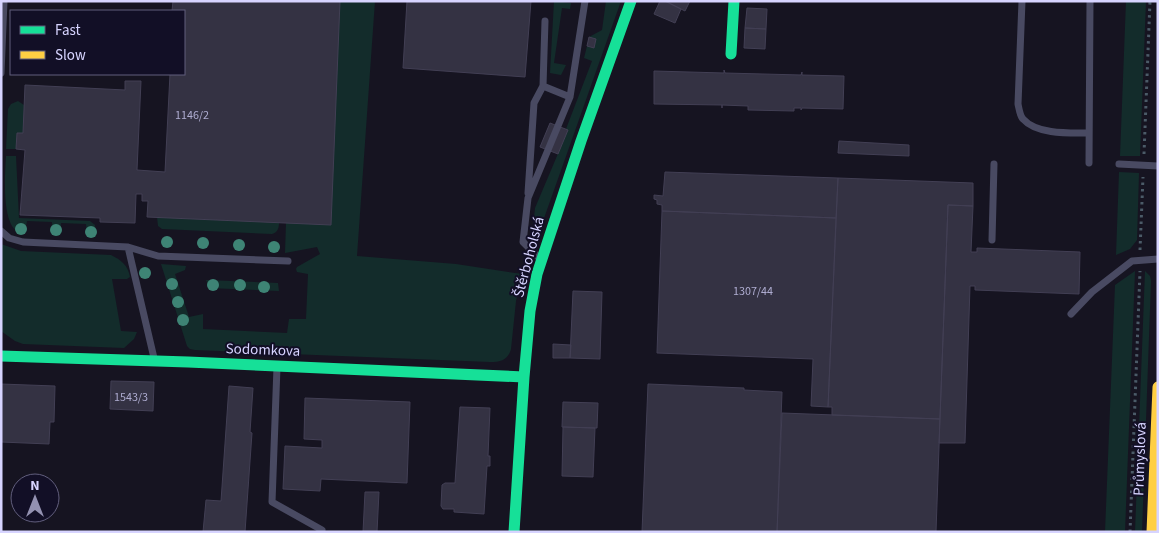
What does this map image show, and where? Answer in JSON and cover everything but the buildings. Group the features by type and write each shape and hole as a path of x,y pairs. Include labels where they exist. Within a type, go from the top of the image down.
{"street":[{"name":"Štěrboholská","path":"514,532 530,311 540,259 630,1"},
{"path":"732,54 734,1"},
{"name":"Sodomkova","path":"1,356 524,376"},
{"name":"Průmyslová","path":"1152,532 1158,388"}],"lane":[{"path":"1,73 4,1"},
{"path":"528,198 570,97 585,1"},
{"path":"1022,1 1018,104 1023,119 1036,128 1058,133 1089,133"},
{"path":"1089,163 1090,1"},
{"path":"540,259 523,242 528,198 534,103 543,86 545,21"},
{"path":"543,86 570,97"},
{"path":"992,240 994,164"},
{"path":"1119,164 1158,166"},
{"path":"1,231 9,238 23,242 128,247 158,256 288,261"},
{"path":"128,247 155,361"},
{"path":"1071,314 1092,292 1132,261 1136,259 1158,259"},
{"path":"277,366 272,502 322,530"}],"path":[{"path":"1144,154 1150,1"},
{"path":"1140,250 1143,176"},
{"path":"1130,532 1140,270"}],"green space":[{"path":"340,1 375,1 357,256 456,264 522,274 516,301 511,349 508,356 503,360 490,362 195,350 187,346 161,264 186,266 185,270 175,274 189,317 203,314 203,329 287,333 289,319 306,319 308,274 297,272 296,269 320,254 317,247 285,253 286,223"},
{"path":"554,1 571,3 570,9 562,8 554,63 566,65 561,75 550,73"},
{"path":"606,1 621,1 537,238 532,237 535,208 568,130 566,129 592,61 584,58 587,46 594,48 596,39 589,37 602,30"},
{"path":"1126,1 1146,1 1140,156 1120,156"},
{"path":"18,101 24,105 23,133 17,133 16,149 6,149 8,109 11,104"},
{"path":"6,156 16,156 19,218 90,221 95,225 96,237 87,236 86,224 61,223 60,235 58,236 52,234 52,222 27,221 25,233 17,231 11,225 6,202"},
{"path":"1119,172 1139,173 1137,240 1130,249 1116,255"},
{"path":"157,217 279,222 279,224 277,231 272,234 162,229 158,226"},
{"path":"1,244 21,251 111,255 124,263 130,277 127,279 112,279 121,331 137,332 134,339 124,348 23,344 1,331"},
{"path":"1135,271 1125,532 1105,532 1115,285"},
{"path":"1145,271 1150,276 1151,281 1142,532 1135,532"},
{"path":"206,280 278,283 279,291 209,288"}],"traffic: fast":[{"path":"514,532 524,377 530,311 537,274 581,141 631,1"},
{"path":"731,54 734,1"},
{"path":"1,356 188,362 524,377"}],"traffic: slow":[{"path":"1152,532 1158,387"}]}
